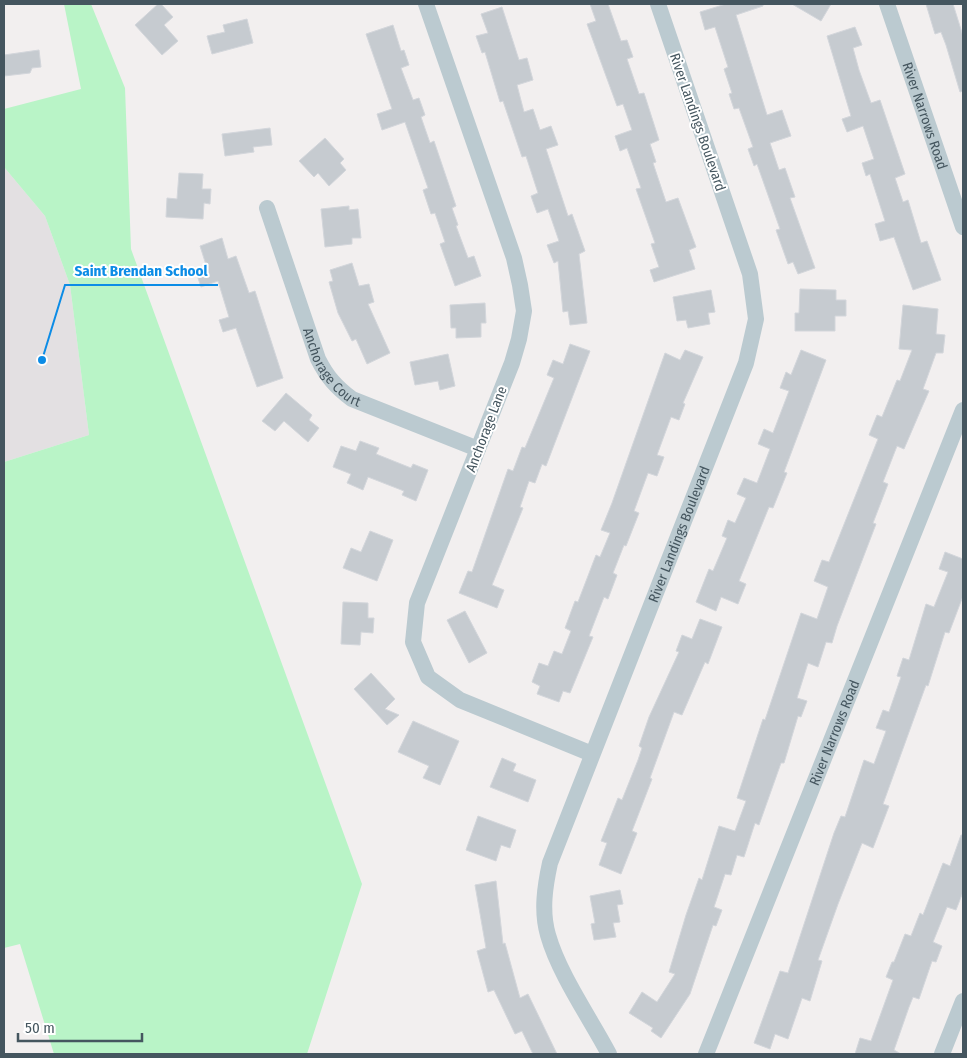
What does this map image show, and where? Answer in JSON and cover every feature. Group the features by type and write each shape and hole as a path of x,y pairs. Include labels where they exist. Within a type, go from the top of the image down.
{"street":[{"name":"Anchorage Lane","path":"426,4 514,258 524,311 512,363 417,604 413,642 428,677 460,700 592,754"},
{"name":"River Landings Boulevard","path":"609,1054 556,957 548,934 544,910 545,886 550,863 746,363 756,319 750,274 658,4"},
{"name":"River Narrows Road","path":"887,4 963,227"},
{"name":"Anchorage Court","path":"267,208 318,359 326,375 337,388 352,399 478,448"},
{"name":"River Narrows Road","path":"706,1054 959,432 963,410"},
{"path":"942,1054 963,1001"}],"shaded area":[{"path":"4,167 45,216 70,285 89,435 4,462"}],"green space":[{"path":"64,4 91,4 125,88 131,249 362,884 307,1054 54,1054 20,944 4,948 4,462 89,435 70,285 45,216 4,167 4,109 81,89"}],"building":[{"path":"158,4 161,4 173,17 164,25 178,41 162,55 135,25"},
{"path":"590,4 608,4 621,41 627,40 633,57 627,59 639,94 644,93 659,140 650,144 656,162 653,163 666,202 678,198 696,247 689,250 695,269 654,282 650,270 659,267 651,244 655,243 636,189 641,188 627,148 620,151 615,136 632,130 623,104 617,106 587,24 596,21"},
{"path":"726,4 763,4 763,6 736,15 767,115 782,110 791,136 770,143 779,170 785,168 795,197 790,198 815,268 798,274 793,262 788,264 776,230 780,229 757,164 754,166 748,149 753,147 739,108 734,109 729,94 732,93 724,69 728,67 715,27 705,30 700,12"},
{"path":"792,4 831,4 821,21"},
{"path":"926,4 953,4 963,36 963,91 960,92 941,32 935,34"},
{"path":"502,7 519,60 527,58 533,80 517,85 524,112 533,109 540,130 551,126 558,145 546,149 568,216 572,214 585,251 579,254 587,323 570,325 568,311 563,312 558,261 554,263 547,245 559,241 548,209 537,213 531,196 538,193 526,156 522,157 503,101 500,102 485,52 482,53 476,36 488,33 481,14"},
{"path":"247,19 253,43 212,54 207,36 225,32 223,25"},
{"path":"393,25 401,51 404,50 409,65 401,68 413,100 419,98 425,115 421,117 430,143 434,141 456,206 452,208 458,225 456,226 468,258 474,256 481,276 455,286 440,244 445,242 435,213 431,214 423,190 428,188 405,122 382,130 377,114 392,109 366,34"},
{"path":"855,27 862,45 853,48 859,70 871,103 880,100 905,174 895,178 903,202 908,200 921,243 927,241 941,280 913,290 894,237 880,241 875,224 885,221 870,174 866,176 862,163 874,159 863,126 847,132 842,119 851,116 827,36"},
{"path":"39,50 41,67 32,68 30,73 4,76 4,55"},
{"path":"270,128 272,145 253,147 254,152 225,156 222,134"},
{"path":"325,138 344,159 340,163 346,170 329,186 318,173 314,177 299,161"},
{"path":"179,173 203,174 202,189 211,189 210,204 204,203 203,219 166,217 167,198 177,199"},
{"path":"349,206 349,210 358,209 361,238 352,238 352,244 325,247 321,209"},
{"path":"222,238 228,259 236,256 249,293 255,291 283,378 257,387 236,328 223,332 219,320 229,317 218,281 201,287 196,272 207,268 200,246"},
{"path":"352,263 359,286 369,284 374,302 368,304 390,353 367,364 356,339 352,341 338,313 329,282 333,281 330,270"},
{"path":"800,289 836,290 836,300 846,300 846,316 835,316 835,331 795,331 795,313 799,313"},
{"path":"711,290 715,312 708,313 710,324 688,328 686,320 677,321 673,297"},
{"path":"485,303 486,323 481,323 481,337 456,338 456,328 451,328 450,305"},
{"path":"903,305 938,309 936,334 945,335 943,353 936,353 923,389 929,391 904,449 897,446 883,482 888,484 873,523 876,524 832,643 826,642 818,667 808,663 797,698 807,701 801,717 798,716 784,763 781,763 759,825 755,823 744,857 737,855 731,875 725,874 714,907 722,910 716,926 713,925 690,994 661,1038 651,1031 653,1028 629,1013 642,992 657,1002 675,974 669,972 686,915 699,878 702,880 719,826 735,831 746,801 737,798 801,613 817,619 828,587 814,581 822,560 829,562 878,439 869,435 877,415 882,417 897,380 900,381 912,350 899,349"},
{"path":"570,344 590,351 546,466 542,464 535,483 529,481 520,507 523,508 492,585 504,590 497,608 459,593 468,571 472,572 508,469 513,471 522,447 525,448 554,378 547,375 553,360 563,364"},
{"path":"685,350 703,357 683,403 685,404 679,420 671,417 657,455 664,457 657,476 648,473 634,511 639,513 613,573 617,575 608,599 604,597 589,636 593,637 570,693 563,691 559,702 537,694 540,686 532,682 539,663 548,666 554,651 562,654 571,631 565,628 575,601 578,602 596,555 600,557 610,533 601,530 665,353 680,360"},
{"path":"801,350 826,360 784,472 787,473 773,508 769,507 739,581 746,584 738,604 721,597 716,611 696,602 709,569 713,571 727,538 722,536 728,520 735,523 746,498 737,494 744,478 757,483 770,449 758,444 764,429 773,433 789,391 780,388 786,372 791,375"},
{"path":"448,354 455,386 440,390 438,381 415,385 410,362"},
{"path":"286,393 312,415 309,420 319,428 308,442 284,421 275,431 262,421"},
{"path":"360,441 379,448 376,454 411,468 413,464 428,470 416,501 402,495 404,491 368,477 363,490 347,483 351,474 333,467 341,446 356,451"},
{"path":"370,531 393,540 377,581 343,568 351,548 361,552"},
{"path":"945,552 963,559 963,596 949,633 945,632 928,686 926,685 883,804 889,806 873,848 862,843 838,904 818,960 822,961 810,1001 802,998 788,1039 775,1034 770,1049 754,1043 780,971 788,973 834,833 841,816 845,817 864,760 874,764 886,731 876,728 883,710 889,712 901,677 897,676 903,658 909,660 926,604 934,607 948,572 939,569"},
{"path":"343,602 368,603 368,618 374,618 373,633 361,632 360,645 341,644"},
{"path":"465,611 487,653 469,663 447,620"},
{"path":"700,619 722,627 708,664 705,662 682,715 674,712 650,778 652,779 632,831 637,833 621,874 599,865 607,843 601,841 618,798 622,800 638,760 642,748 639,746 649,717 679,652 676,651 682,635 692,639"},
{"path":"371,673 395,699 385,709 399,715 387,725 354,689"},
{"path":"413,721 459,741 440,785 423,778 429,766 398,752"},
{"path":"502,758 516,764 513,771 536,780 528,802 490,787"},
{"path":"478,816 516,830 510,848 501,845 496,861 466,850"},
{"path":"961,835 963,835 963,892 956,910 947,907 933,942 942,946 936,962 932,961 919,999 913,997 909,1007 894,1050 901,1054 855,1054 860,1038 871,1041 893,980 886,977 892,962 894,962 905,934 911,936 920,913 923,915 943,863 950,866"},
{"path":"496,881 503,944 505,943 520,998 528,994 557,1054 533,1054 522,1031 515,1034 494,990 488,992 477,951 486,948 475,885"},
{"path":"620,890 623,904 617,905 620,922 613,923 616,937 594,940 591,924 595,923 590,896"}],"place":[{"name":"Saint Brendan School","path":"42,360"}]}
